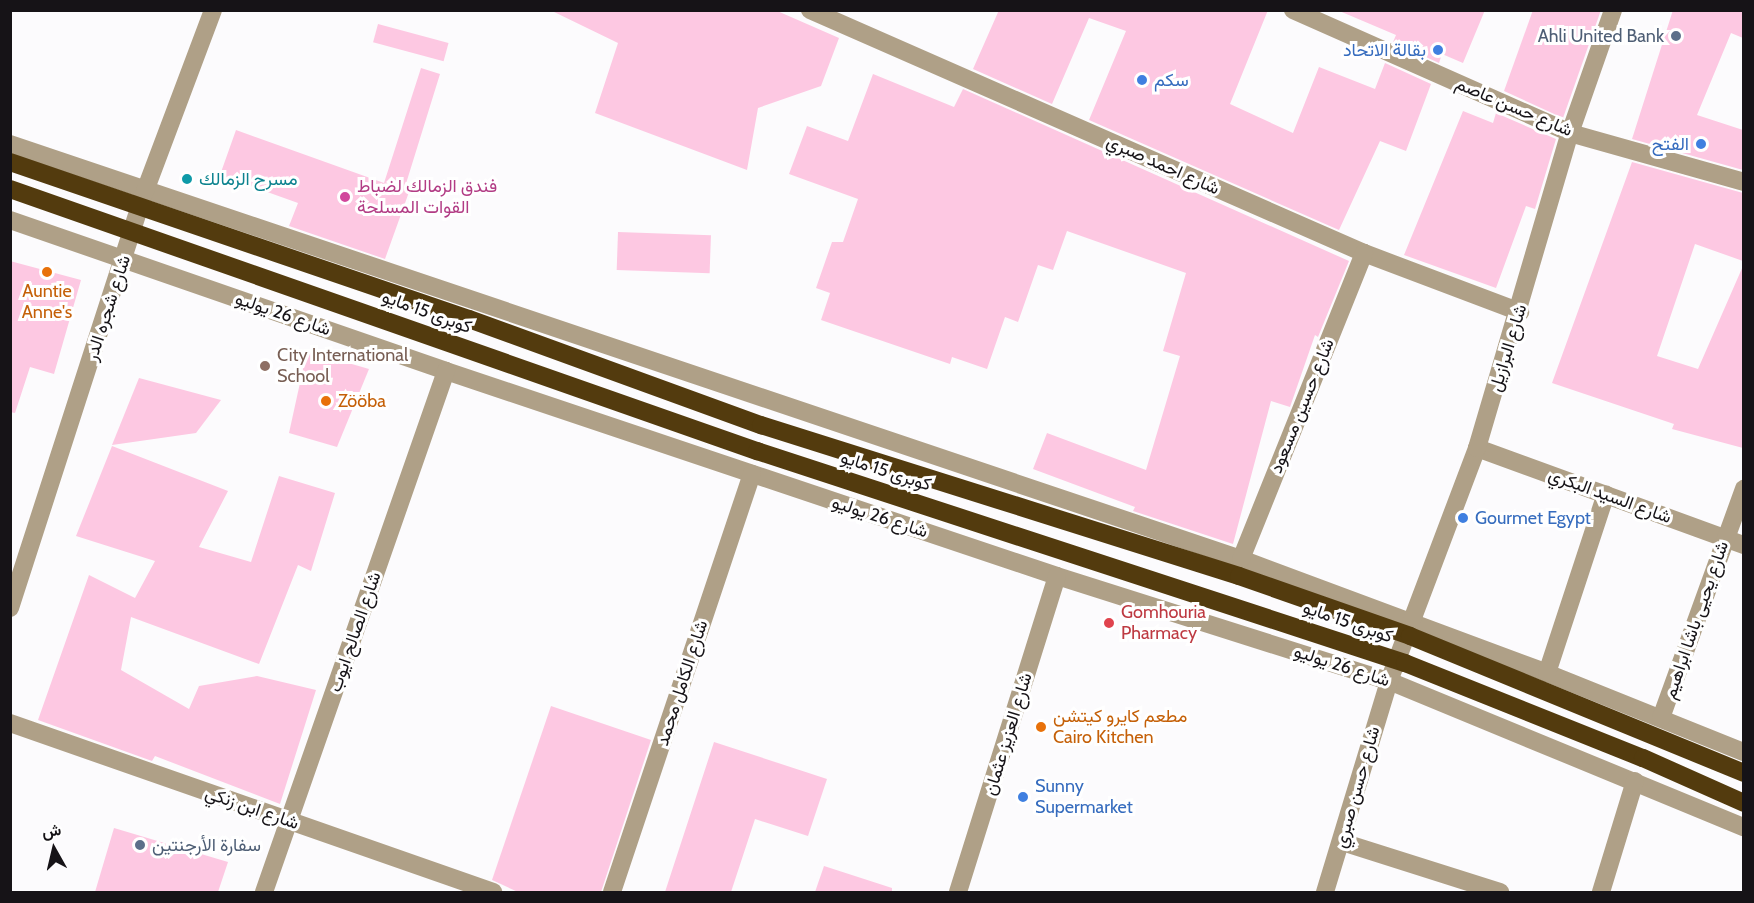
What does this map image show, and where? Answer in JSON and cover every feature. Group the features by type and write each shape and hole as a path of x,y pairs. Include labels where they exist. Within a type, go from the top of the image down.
{"highway":[{"name":"كوبرى 15 مايو","path":"10,162 469,319 761,425 1239,576 1410,636 1743,773"},
{"name":"كوبرى 15 مايو","path":"10,189 757,451 1405,663 1643,758 1743,803"}],"street":[{"name":"شارع شجره الدر","path":"10,609 146,191 213,10"},
{"name":"شارع احمد صبري","path":"810,10 1364,253 1520,312"},
{"name":"شارع حسن عاصم","path":"1293,10 1570,133 1743,182"},
{"name":"شارع البرازيل","path":"1389,681 1477,448 1520,312 1570,133 1613,10"},
{"path":"10,144 1240,559 1547,673 1743,752"},
{"name":"شارع 26 يوليو","path":"10,220 446,371 1057,576 1389,681 1743,827"},
{"name":"شارع حسين مسعود","path":"1240,559 1364,253"},
{"name":"شارع الصالح ايوب","path":"264,892 446,371"},
{"name":"شارع السيد البكري","path":"1477,448 1743,545"},
{"name":"شارع الكامل محمد","path":"612,892 752,474"},
{"name":"شارع يحيى باشا ابراهيم","path":"1661,718 1743,489"},
{"path":"1547,673 1606,494"},
{"name":"شارع العزيز عثمان","path":"958,892 1057,576"},
{"name":"شارع حسن صبري","path":"1325,892 1389,681"},
{"name":"شارع ابن زنكي","path":"10,723 493,892"},
{"path":"1601,892 1635,781"},
{"path":"1342,842 1500,892"}],"building":[{"path":"550,10 775,10 839,38 821,86 758,108 747,170 595,113 618,43"},
{"path":"999,10 1268,10 1230,104 1293,133 1319,67 1375,89 1385,63 1431,84 1406,151 1380,141 1339,230 1089,120 1126,31 1089,18 1052,104 973,69"},
{"path":"1337,10 1485,10 1463,63 1442,54 1439,63 1393,42 1396,35"},
{"path":"1533,10 1601,10 1563,118 1504,91"},
{"path":"1673,10 1743,10 1743,38 1731,33 1697,115 1743,130 1743,170 1632,139"},
{"path":"378,24 449,43 444,61 373,42"},
{"name":"فندق الزمالك لضباط القوات المسلحة","path":"421,68 440,74 404,190 409,192 385,259 289,226 298,203 220,175 236,130 384,183"},
{"path":"873,74 954,107 963,89 1349,261 1318,337 1315,335 1290,407 1271,401 1233,544 1133,511 1135,507 1033,469 1047,433 1146,470 1180,356 1163,351 1186,273 1067,231 1053,270 1038,265 1018,322 1005,317 987,369 952,357 950,364 821,320 830,293 816,288 832,242 843,242 858,199 789,174 807,126 848,141"},
{"path":"1463,111 1493,123 1496,113 1556,139 1535,209 1526,206 1496,288 1404,255"},
{"path":"1632,162 1743,193 1743,261 1695,244 1657,356 1698,369 1743,266 1743,448 1672,429 1674,424 1552,383"},
{"path":"618,232 711,235 710,273 617,270"},
{"path":"10,261 81,280 54,374 30,367 15,413 10,412"},
{"name":"Zööba","path":"307,351 369,369 337,447 289,433"},
{"path":"139,378 221,400 196,433 112,445"},
{"path":"112,446 228,491 199,547 251,562 279,476 335,493 311,571 298,565 259,664 131,617 121,670 189,709 199,686 257,676 316,690 280,804 155,756 152,761 38,720 89,575 135,598 155,561 76,536"},
{"path":"551,706 651,740 601,892 518,892 492,880"},
{"path":"714,742 827,779 808,836 755,819 731,892 665,892"},
{"name":"سفارة الأرجنتين","path":"114,828 228,862 218,892 95,892"},
{"path":"824,866 892,888 892,892 815,892"}],"place":[{"name":"Ahli United Bank","path":"1676,36"},
{"name":"بقالة الاتحاد","path":"1438,50"},
{"name":"سكم","path":"1142,80"},
{"name":"الفتح","path":"1701,144"},
{"name":"مسرح الزمالك","path":"187,179"},
{"name":"فندق الزمالك لضباط القوات المسلحة","path":"345,197"},
{"name":"Auntie Anne's","path":"47,272"},
{"name":"City International School","path":"265,366"},
{"name":"Zööba","path":"326,401"},
{"name":"Gourmet Egypt","path":"1463,518"},
{"name":"Gomhouria Pharmacy","path":"1109,623"},
{"name":"مطعم كايرو كيتشن Cairo Kitchen","path":"1041,727"},
{"name":"Sunny Supermarket","path":"1023,797"},
{"name":"سفارة الأرجنتين","path":"140,845"}]}
